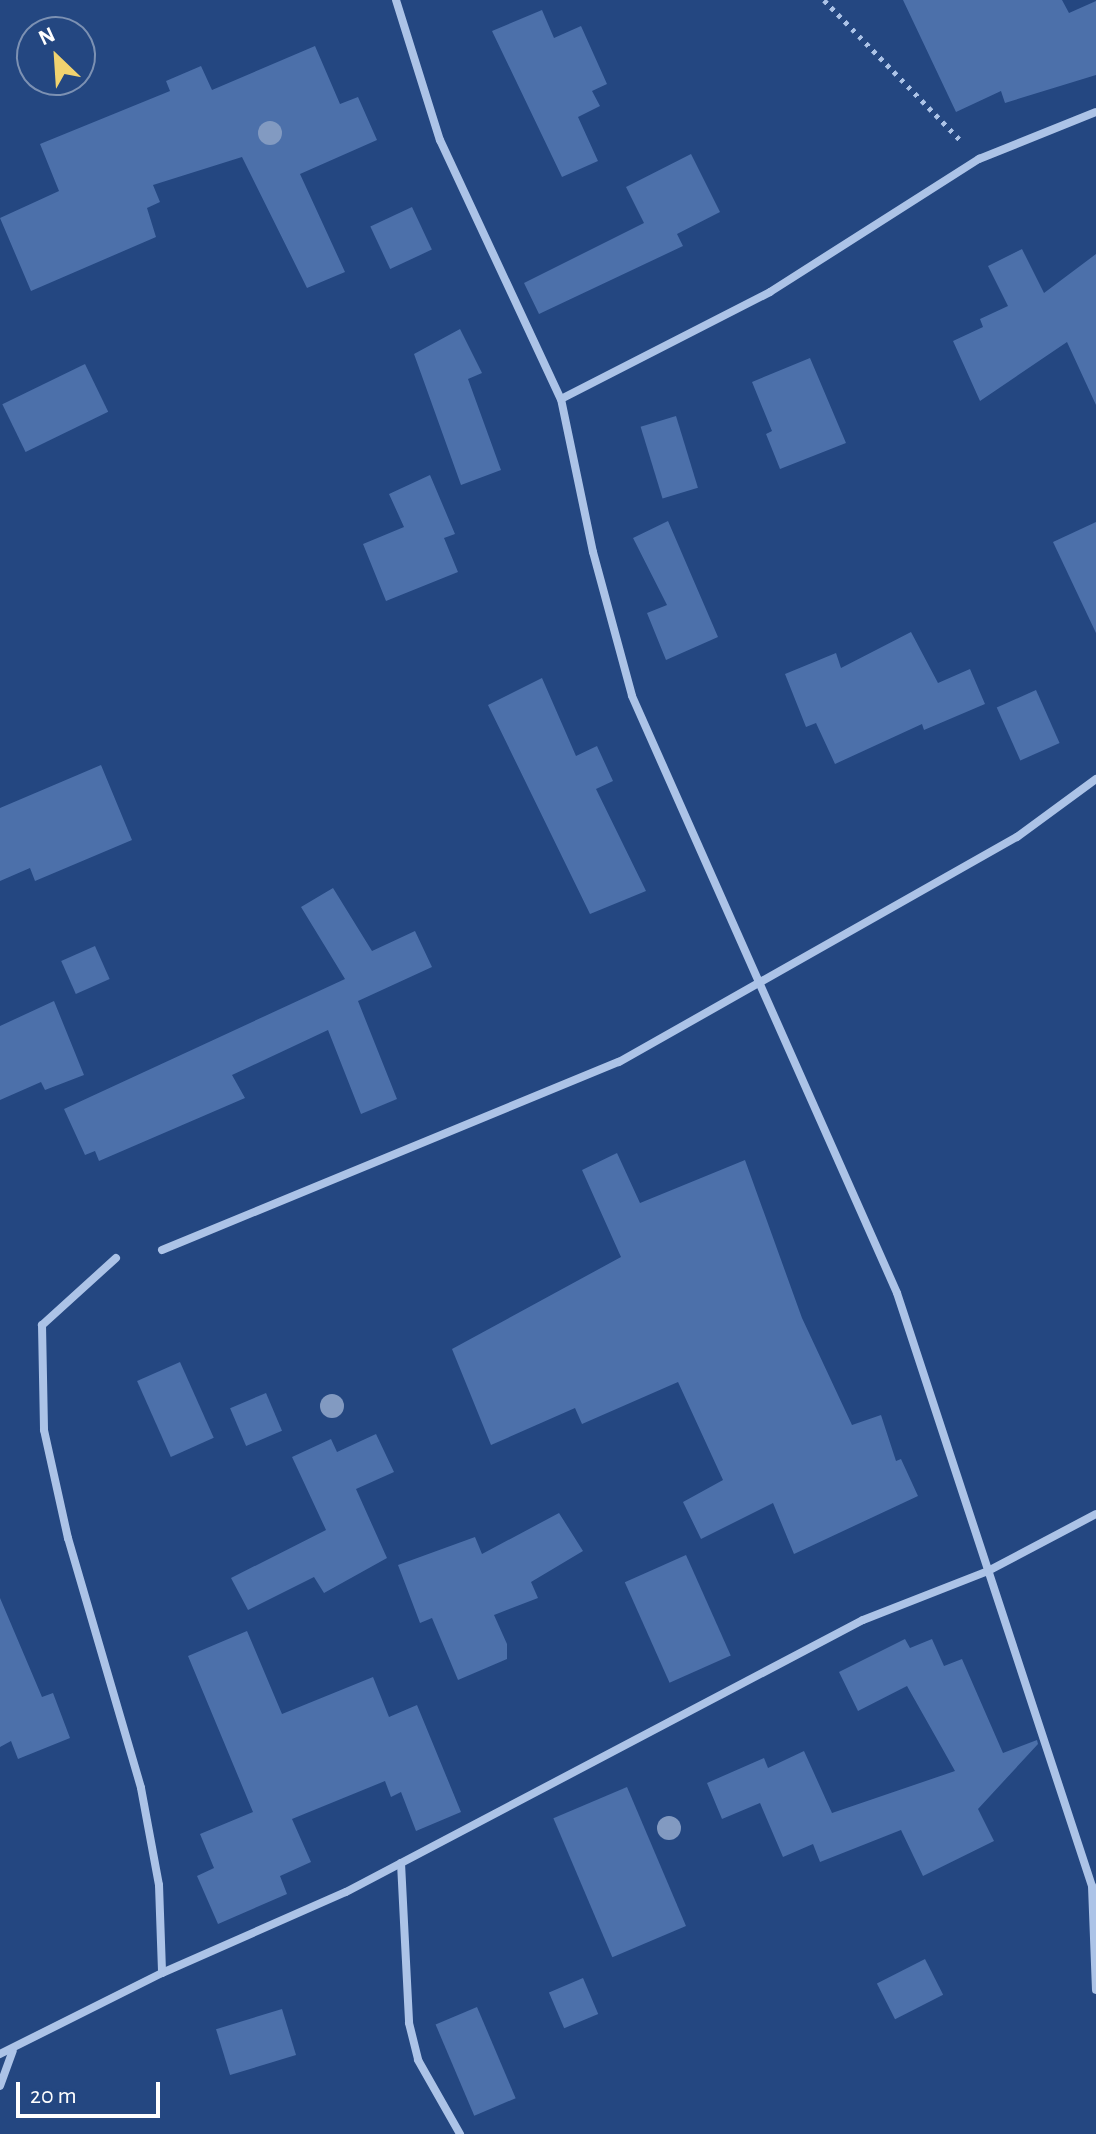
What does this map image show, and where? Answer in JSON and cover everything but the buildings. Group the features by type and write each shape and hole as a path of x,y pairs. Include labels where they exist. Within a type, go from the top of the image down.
{"street":[{"path":"396,0 440,140 561,399 593,552 632,696 897,1293 1094,1886 1096,1990"},
{"path":"561,399 770,292 979,159 1096,112"},
{"path":"162,1250 619,1062 1017,837 1096,779"},
{"path":"116,1258 42,1325 44,1430 68,1538 141,1788 159,1885 162,1973"},
{"path":"0,2054 13,2051 162,1973 401,1863 863,1620 988,1571 1096,1514"},
{"path":"401,1863 409,2023 418,2060 460,2134"},
{"path":"0,2086 13,2051"}],"path":[{"path":"824,0 979,159"}]}
